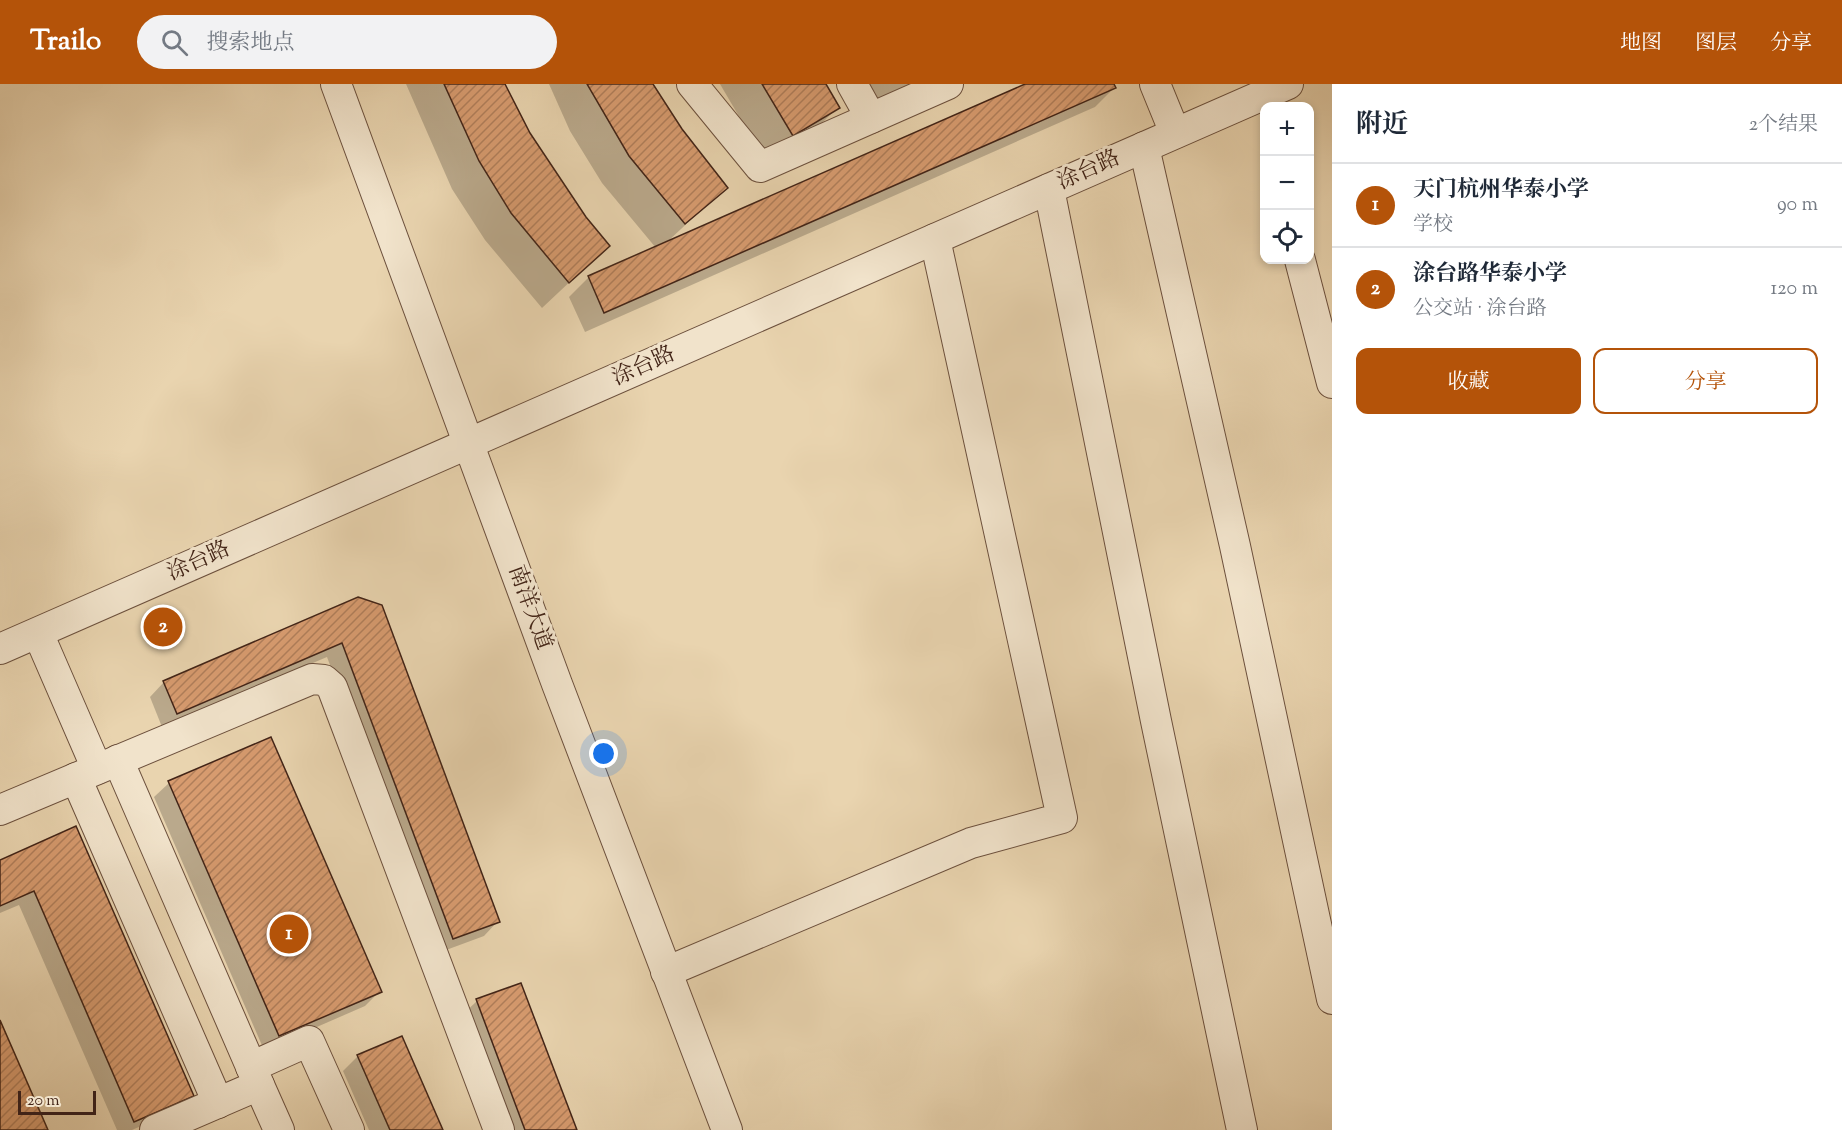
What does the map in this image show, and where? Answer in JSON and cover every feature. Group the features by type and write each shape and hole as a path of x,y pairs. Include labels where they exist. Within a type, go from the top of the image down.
{"street":[{"name":"南洋大道","path":"336,84 468,444 727,1130"},
{"path":"692,84 760,167 948,84"},
{"path":"852,84 872,118"},
{"path":"1155,84 1175,133"},
{"name":"涂台路","path":"1268,102 1288,84"},
{"name":"涂台路","path":"0,649 1175,133 1260,109"},
{"path":"1144,147 1235,546 1332,999"},
{"path":"1048,189 1242,1130"},
{"path":"666,972 971,843 1062,818 935,239"},
{"path":"1301,264 1326,335 1332,383"},
{"path":"38,633 97,769 218,1103"},
{"path":"0,810 312,679 324,681 332,687 499,1130"},
{"path":"97,769 255,1076 279,1130"},
{"path":"155,1130 218,1103 309,1041 349,1130"}],"building":[{"path":"444,84 505,84 530,133 586,217 610,246 569,283 511,213 479,161"},
{"path":"587,84 653,84 682,129 728,188 685,224 629,156"},
{"path":"762,84 826,84 840,108 793,136"},
{"path":"1025,84 1114,84 1116,88 604,313 588,276"},
{"path":"358,597 382,605 500,922 453,939 342,643 177,714 163,681"},
{"path":"271,737 382,992 279,1036 168,781"},
{"path":"76,826 194,1096 134,1122 34,891 0,906 0,860"},
{"path":"521,983 577,1130 525,1130 476,999"},
{"path":"0,1020 48,1130 0,1130"},
{"path":"402,1036 443,1130 390,1130 357,1055"}],"place":[{"name":"涂台路华泰小学","path":"163,627"},
{"name":"天门杭州华泰小学","path":"289,934"}]}
